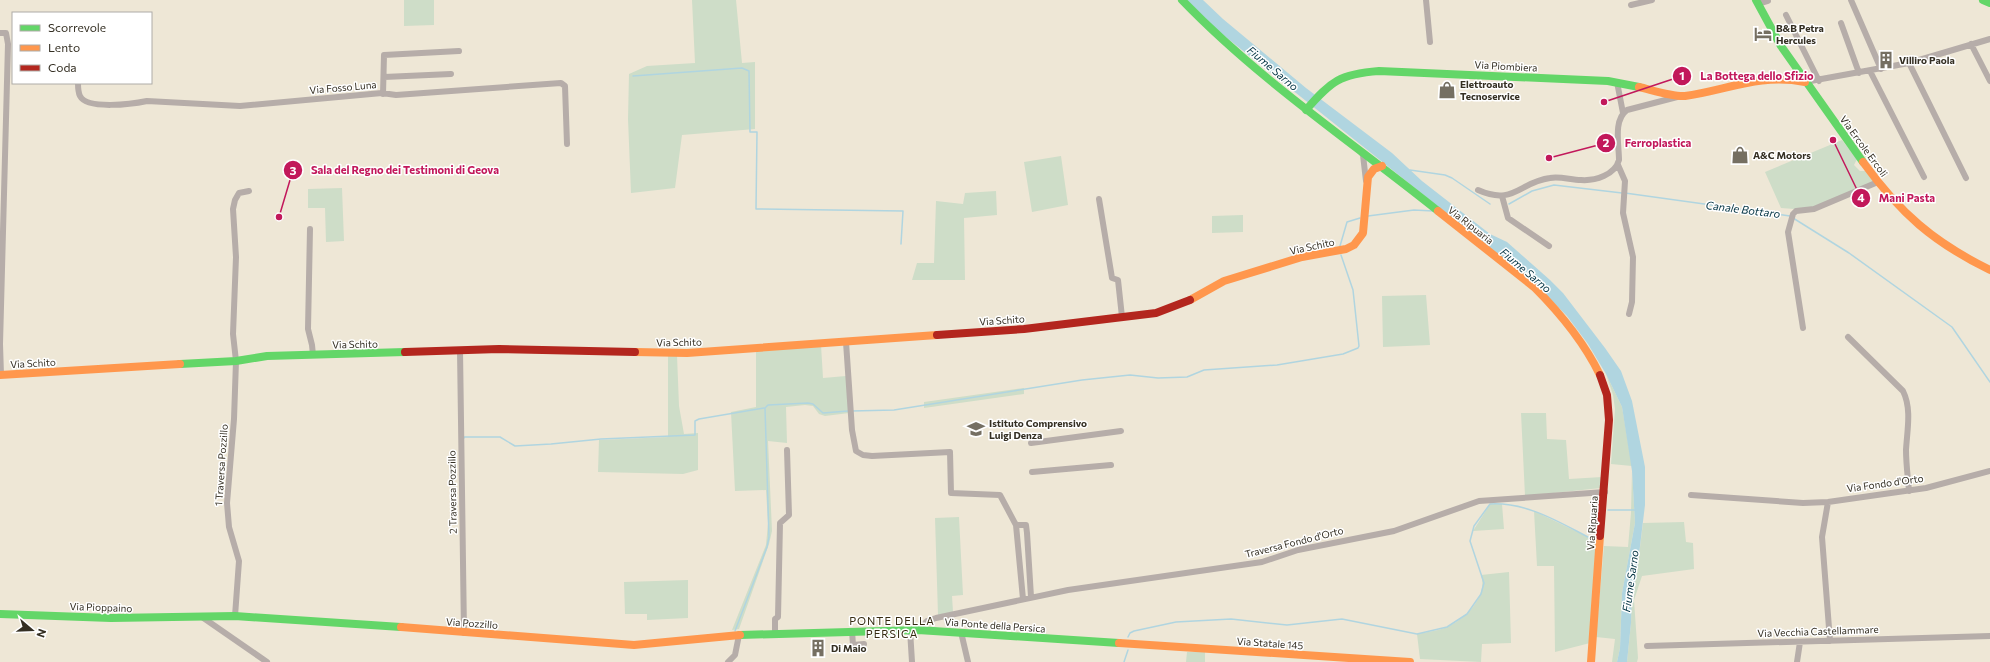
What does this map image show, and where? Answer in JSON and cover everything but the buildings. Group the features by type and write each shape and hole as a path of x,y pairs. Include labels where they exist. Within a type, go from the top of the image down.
{"street":[{"name":"Via Ripuaria","path":"1182,0 1212,30 1306,110 1382,166 1534,287 1546,298 1569,326 1601,376 1608,396 1609,423 1591,662"},
{"path":"1426,0 1430,42"},
{"path":"1631,5 1652,0"},
{"path":"1851,0 1881,69"},
{"path":"1982,0 1990,4"},
{"path":"1757,2 1768,1"},
{"name":"Via Ercole Ercoli","path":"1757,2 1781,46 1805,82 1878,182 1918,226 1938,242 1962,257 1990,270"},
{"path":"1786,15 1819,81"},
{"path":"1841,23 1859,73"},
{"path":"0,375 8,44 3,33"},
{"name":"Via Piombiera","path":"1623,113 1627,110 1736,84 1776,79 1796,79 1805,82 1819,81 1881,69 1909,63 1990,39"},
{"path":"1971,44 1990,81"},
{"path":"383,94 384,55 459,51"},
{"path":"1909,63 1966,178"},
{"name":"Via Piombiera","path":"1306,110 1330,85 1340,78 1363,72 1386,71 1617,82 1683,96"},
{"path":"1870,71 1924,177"},
{"path":"384,77 451,74"},
{"path":"1617,82 1623,113 1619,122 1618,165 1625,181 1626,190 1623,213 1633,257 1632,302 1629,314"},
{"name":"Via Fosso Luna","path":"78,84 80,95 86,102 99,104 133,104 147,101 240,106 383,94 396,95 561,83 565,86 567,144"},
{"path":"1359,149 1363,155 1367,183"},
{"path":"1478,190 1485,193 1502,196 1510,195 1529,185 1548,178 1585,180 1599,177 1610,173 1618,165"},
{"path":"1367,183 1371,172 1382,166"},
{"path":"1803,328 1788,232 1793,214 1796,211 1814,209 1878,182"},
{"name":"Via Schito","path":"0,375 236,362 267,356 499,349 687,353 1024,329 1122,317 1156,312 1186,302 1224,281 1302,257 1346,249 1354,245 1362,233 1365,223 1367,183"},
{"path":"236,362 233,334 236,257 233,209 235,200 239,193 249,191"},
{"path":"1502,196 1508,218 1549,246"},
{"path":"1099,199 1112,278 1118,280 1122,317"},
{"path":"310,229 308,329 312,340 313,355"},
{"path":"1848,337 1903,391 1907,398 1906,452 1909,491"},
{"path":"846,342 850,411 856,451 863,455 872,456 950,452 951,493 1000,495 1016,525 1023,599"},
{"name":"2 Traversa Pozzillo","path":"460,350 464,633"},
{"name":"1 Traversa Pozzillo","path":"235,616 239,561 229,527 227,503 234,420 236,362"},
{"path":"1030,443 1120,431"},
{"path":"775,634 775,620 778,617 780,522 788,515 787,450"},
{"path":"1032,472 1111,465"},
{"name":"Via Fondo d'Orto","path":"1691,495 1803,503 1828,502 1909,491 1990,471"},
{"name":"Traversa Fondo d'Orto","path":"914,630 927,621 936,618 1031,597 1068,590 1262,562 1298,550 1394,531 1479,501 1604,492"},
{"path":"1828,502 1822,537 1830,641"},
{"path":"1016,525 1026,525 1031,597"},
{"name":"Via Pioppaino","path":"0,614 111,618 202,617"},
{"name":"Via Pozzillo","path":"202,617 235,616 340,622 464,633 634,645 740,635"},
{"path":"202,617 267,662"},
{"path":"912,662 914,630"},
{"name":"Via Ponte della Persica","path":"740,635 914,630 1129,644"},
{"path":"852,631 853,645 864,644"},
{"path":"961,632 968,662"},
{"path":"728,662 735,655 740,635"},
{"name":"Via Vecchia Castellammare","path":"1647,646 1990,636"},
{"path":"1797,662 1800,642"},
{"name":"Via Statale 145","path":"1129,644 1410,662"}],"green space":[{"path":"404,0 434,0 434,25 404,26"},
{"path":"692,0 736,0 742,63 755,62 755,129 682,135 675,188 631,193 628,119 629,74 647,66 695,63"},
{"path":"1842,140 1857,159 1854,165 1860,171 1866,171 1873,181 1872,183 1812,208 1781,208 1765,172"},
{"path":"1061,156 1068,205 1032,212 1024,162"},
{"path":"342,188 344,241 326,242 325,208 308,208 308,189"},
{"path":"996,191 997,215 964,218 965,280 912,280 917,263 934,263 936,201 963,204 965,193"},
{"path":"1243,215 1243,232 1212,233 1212,216"},
{"path":"1426,295 1430,345 1383,347 1382,296"},
{"path":"821,345 823,378 846,376 849,413 825,416 819,414 813,406 805,405 786,407 787,443 768,441 772,531 769,544 739,629 732,630 766,545 768,523 766,490 735,491 731,412 756,407 756,350"},
{"path":"668,355 677,355 679,406 684,434 698,433 698,470 683,474 598,472 599,440 668,437"},
{"path":"1606,374 1622,407 1632,466 1611,464 1615,409 1613,395"},
{"path":"1024,388 1024,394 924,408 924,402"},
{"path":"1521,413 1546,413 1547,439 1566,440 1569,479 1602,477 1601,488 1525,496"},
{"path":"1632,471 1635,523 1622,593 1620,648 1617,662 1612,662 1615,639 1596,637 1604,546 1628,547 1631,513"},
{"path":"1490,504 1502,504 1504,529 1473,531"},
{"path":"1534,511 1588,537 1597,538 1590,643 1555,652 1554,566 1537,566"},
{"path":"959,517 963,595 952,596 953,612 938,615 935,518"},
{"path":"1684,522 1686,542 1693,543 1694,569 1642,576 1634,600 1638,658 1637,662 1627,662 1632,595 1637,571 1643,523"},
{"path":"1509,572 1511,643 1482,644 1481,662 1420,659 1417,634 1447,627 1468,613 1474,606 1481,591 1481,575"},
{"path":"688,580 688,618 647,620 647,614 625,614 624,582"},
{"path":"1187,652 1205,652 1205,662 1186,662"}],"water":[{"name":"Fiume Sarno","path":"1187,0 1203,0 1223,19 1306,88 1392,153 1422,181 1490,234 1507,242 1563,293 1621,371 1632,401 1645,467 1645,505 1637,571 1632,595 1627,662 1617,662 1620,648 1622,593 1635,523 1632,471 1622,407 1606,374 1588,344 1567,316 1534,283 1217,30"}],"waterway":[{"path":"633,76 742,68 749,71 750,132 757,132 756,209 903,211 901,244"},
{"name":"Canale Bottaro","path":"1410,170 1445,175 1452,178 1490,204"},
{"name":"Canale Bottaro","path":"1509,204 1532,191 1554,185 1622,193"},
{"name":"Canale Bottaro","path":"1625,193 1790,216"},
{"path":"1368,216 1414,210 1433,211"},
{"path":"1340,246 1347,222 1360,218"},
{"name":"Canale Bottaro","path":"1793,218 1849,253 1952,327 1990,382"},
{"path":"852,411 894,410 1082,380 1130,375 1158,378 1187,377 1204,370 1277,365 1343,354 1358,348 1359,346 1353,290 1341,255"},
{"path":"735,631 767,547 769,537 765,408 768,405 808,403 813,404 823,413 848,411"},
{"path":"464,438 500,437 515,446 601,439 695,435 695,421 699,419 764,408"},
{"path":"1128,637 1130,633 1134,631 1176,622 1231,619 1287,625 1342,619 1417,634 1447,627 1467,614 1481,594 1484,583 1470,541 1474,526 1490,504 1503,504 1529,509 1553,519 1588,537 1597,538"},
{"path":"1608,510 1635,510"},
{"path":"1124,662 1128,650"}],"traffic: fast":[{"path":"1182,0 1242,57 1274,84 1438,211"},
{"path":"1756,0 1781,46 1863,162"},
{"path":"1983,0 1990,3"},
{"path":"1306,110 1322,92 1337,81 1355,74 1379,71 1608,81 1639,87"},
{"path":"180,364 236,361 267,356 405,352"},
{"path":"0,614 111,618 235,616 401,627"},
{"path":"740,635 918,630 1119,643"}],"traffic: slow":[{"path":"1639,87 1685,96 1758,81 1789,80 1805,82"},
{"path":"1863,162 1890,196 1919,225 1951,248 1990,270"},
{"path":"1190,300 1224,281 1302,257 1346,249 1354,245 1363,233 1368,177 1374,169 1382,166"},
{"path":"1438,211 1534,287 1571,328 1587,351 1600,375"},
{"path":"635,352 687,353 937,335"},
{"path":"0,375 180,364"},
{"path":"1591,662 1600,536"},
{"path":"401,627 634,645 740,635"},
{"path":"1119,643 1410,662"}],"traffic: jam":[{"path":"937,335 1024,329 1156,313 1190,300"},
{"path":"405,352 499,349 635,352"},
{"path":"1600,375 1607,395 1609,420 1600,536"}],"place":[{"name":"B&B Petra Hercules","path":"1763,34"},
{"name":"Villiro Paola","path":"1886,60"},
{"name":"Elettroauto Tecnoservice","path":"1447,90"},
{"name":"La Bottega dello Sfizio","path":"1604,102"},
{"name":"Mani Pasta","path":"1833,140"},
{"name":"A&C Motors","path":"1740,155"},
{"name":"Ferroplastica","path":"1549,158"},
{"name":"Sala del Regno dei Testimoni di Geova","path":"279,217"},
{"name":"Istituto Comprensivo Luigi Denza","path":"976,429"},
{"name":"Di Maio","path":"818,648"}],"district":[{"name":"PONTE DELLA PERSICA","path":"892,626"}]}
